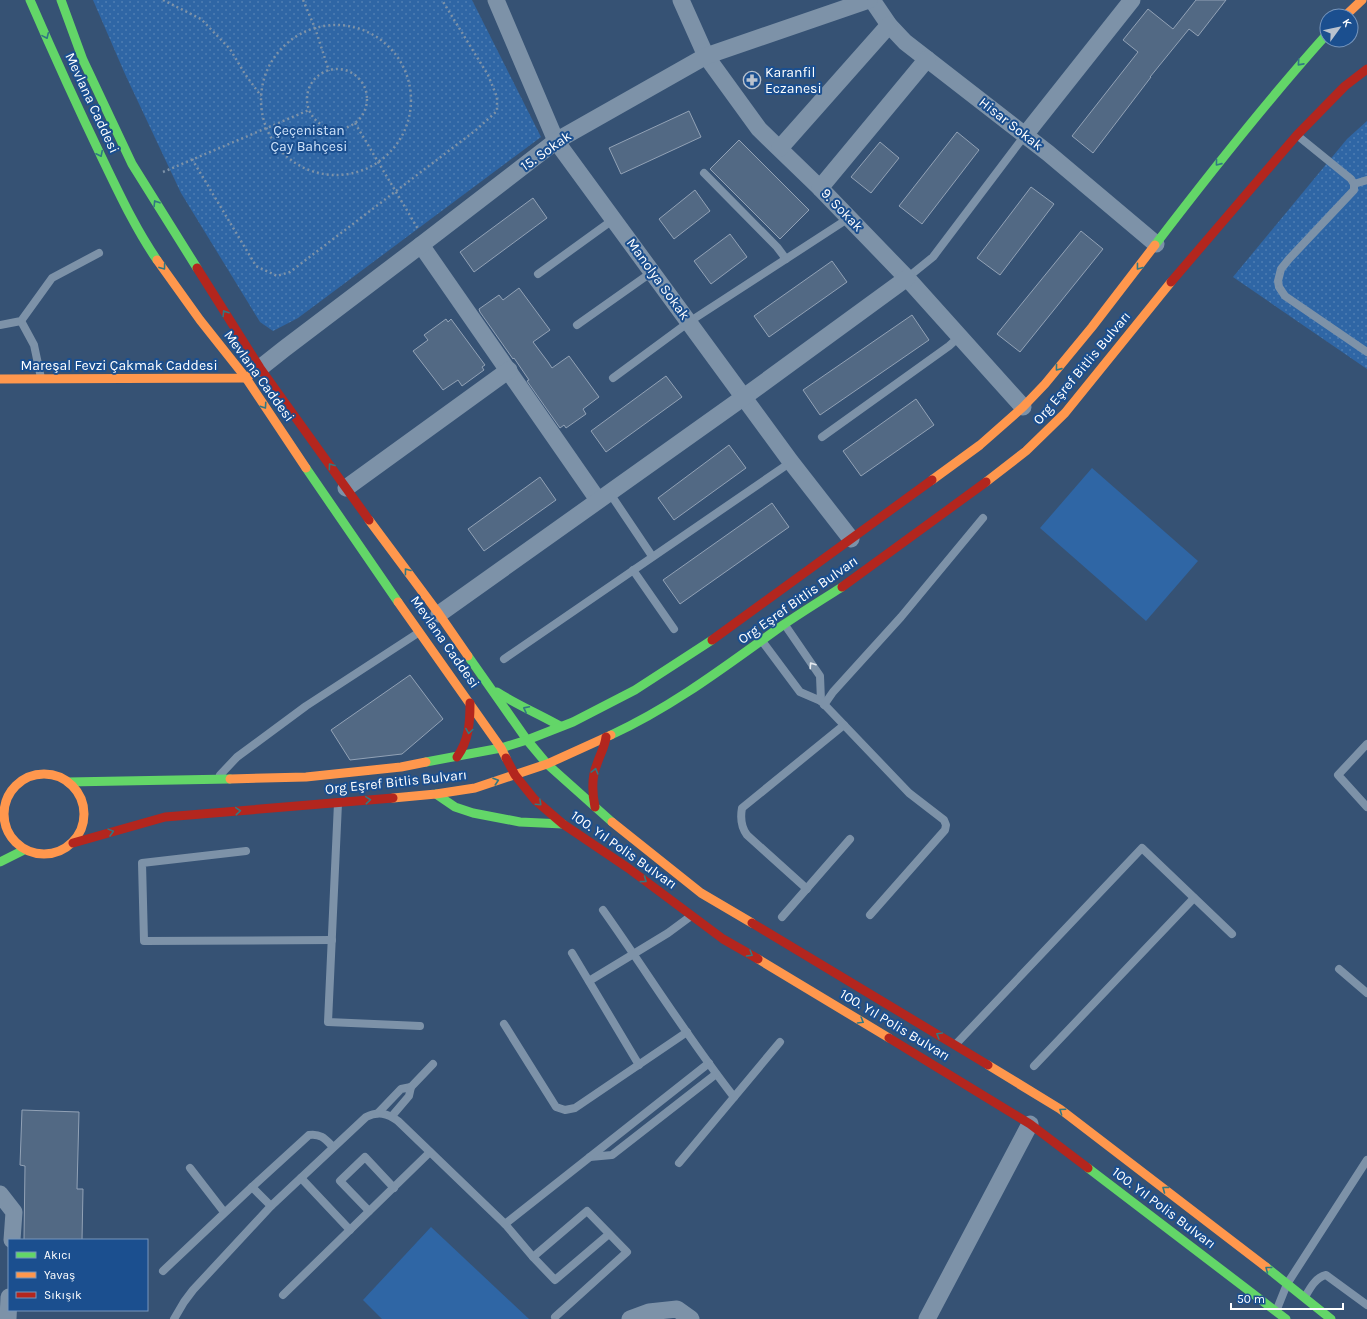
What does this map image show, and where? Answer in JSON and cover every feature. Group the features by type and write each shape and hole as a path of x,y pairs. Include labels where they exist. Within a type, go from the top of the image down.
{"main road":[{"name":"Mevlana Caddesi","path":"30,0 68,88 120,194 148,246 200,320 246,378 329,502 501,748"},
{"name":"Mevlana Caddesi","path":"61,0 83,60 132,164 260,368 439,614 527,740 547,764 613,823 701,893 956,1044 1060,1109 1332,1319"},
{"path":"68,782 306,777 401,767 501,748 527,740 573,722 635,690 704,646 852,539 980,445 1023,407 1045,384 1156,244 1206,178 1292,73 1319,43"},
{"name":"Org Eşref Bitlis Bulvarı","path":"73,842 165,817 436,794 475,788 547,764 632,725 668,706 896,549 988,481 1047,432 1065,413 1226,217 1297,136 1327,103 1345,86 1367,69"},
{"path":"246,378 260,368"},
{"name":"Mareşal Fevzi Çakmak Caddesi","path":"0,379 246,378"},
{"path":"491,689 518,705 543,716 560,726"},
{"path":"457,757 465,745 470,731 470,703"},
{"path":"595,807 592,789 593,780 597,765 605,747 606,737"},
{"name":"100. Yıl Polis Bulvarı","path":"501,748 515,775 535,800 563,824 628,868 723,939 839,1007 1030,1124 1277,1316"},
{"path":"42,774 56,775 68,782 78,792 83,804 84,818 81,831 73,842 62,851 50,855 36,854 24,850 15,843 3,827 4,795 28,776 42,774"},
{"path":"436,794 455,807 473,813 520,822 563,824"},
{"path":"0,862 24,850"}],"street":[{"name":"Manolya Sokak","path":"496,0 556,141 791,462 852,539"},
{"name":"9. Sokak","path":"681,0 706,56 760,129 820,188 907,278 1023,407"},
{"name":"15. Sokak","path":"260,368 424,244 556,141 706,56 870,0"},
{"name":"Hisar Sokak","path":"870,0 889,25 905,42 1025,135 1156,244"},
{"path":"1025,135 1132,0"},
{"path":"780,148 889,25"},
{"path":"820,188 927,59"},
{"path":"424,244 509,370 604,496"},
{"path":"439,614 744,397 907,278"},
{"path":"346,488 509,370"},
{"path":"927,1319 1030,1124"},
{"path":"0,1194 14,1212 12,1239"},
{"path":"630,1319 649,1312 677,1308 691,1319"}],"lane":[{"path":"907,278 933,256 1025,135"},
{"path":"1297,136 1351,179 1354,184 1354,190 1281,269 1278,281 1279,287 1285,296 1367,352"},
{"path":"704,173 777,247 786,260"},
{"path":"1354,184 1367,180"},
{"path":"614,378 689,322 849,218"},
{"path":"538,274 614,220"},
{"path":"0,325 21,321 52,278 99,253"},
{"path":"577,326 652,272"},
{"path":"21,321 34,345 41,379"},
{"path":"822,436 949,346 960,336"},
{"path":"504,659 791,462"},
{"path":"604,496 652,556"},
{"path":"822,703 901,617 983,518"},
{"path":"633,570 674,628"},
{"path":"785,624 820,676 822,703"},
{"path":"215,779 237,757 306,706 421,632"},
{"path":"762,641 800,692 822,703 909,793 944,820 946,825 946,830 870,915"},
{"path":"807,889 748,836 741,822 742,808 844,725"},
{"path":"1367,744 1338,775 1367,806"},
{"path":"338,802 328,1022 420,1026"},
{"path":"782,917 850,839"},
{"path":"956,1044 1142,848 1232,934"},
{"path":"246,851 142,862 144,941 332,940"},
{"path":"1034,1066 1194,898"},
{"path":"603,910 734,1098"},
{"path":"588,981 668,933 692,915"},
{"path":"572,953 639,1065"},
{"path":"1339,970 1367,993"},
{"path":"504,1024 556,1107 571,1110 687,1032"},
{"path":"679,1163 780,1042"},
{"path":"505,1224 709,1063"},
{"path":"392,1116 409,1096 412,1087 433,1064"},
{"path":"589,1157 612,1155 716,1074"},
{"path":"378,1113 401,1089 412,1087"},
{"path":"174,1319 193,1290 271,1206 366,1117 378,1113 392,1116 505,1224 555,1280 609,1234"},
{"path":"163,1272 224,1212 310,1135 319,1135 323,1137 333,1148"},
{"path":"283,1295 430,1152"},
{"path":"369,1211 340,1181 360,1162 365,1158 394,1188"},
{"path":"1277,1316 1287,1284 1367,1160"},
{"path":"190,1168 224,1212"},
{"path":"301,1178 350,1230"},
{"path":"252,1187 271,1206"},
{"path":"533,1257 586,1211 627,1252 555,1317"},
{"path":"1304,1297 1316,1280 1326,1275 1367,1305"}],"path":[{"path":"163,0 201,18 230,49 261,97"},
{"path":"303,0 316,28 329,71"},
{"path":"192,160 256,266 277,276 290,272 476,130 497,111 497,97 488,75 442,0"},
{"path":"343,24 367,31 387,44 402,64 411,88 411,113 403,136 387,156 366,170 342,175 317,173 294,163 276,145 264,123 261,97 265,74 277,53 295,36 316,28 343,24"},
{"path":"342,70 351,73 364,87 366,106 362,116 355,123 346,128 336,129 326,127 317,122 309,110 307,95 310,86 315,78 323,73 342,70"},
{"path":"163,172 309,110"},
{"path":"355,123 396,191 424,244"}],"green space":[{"name":"Çeçenistan Çay Bahçesi","path":"93,0 472,0 541,137 298,318 273,331 260,322 181,193 125,74"},
{"path":"1367,121 1367,369 1233,277 1347,139"},
{"path":"1092,468 1198,561 1146,621 1040,528"},
{"path":"431,1227 529,1319 382,1319 363,1300"}],"building":[{"path":"1196,0 1226,0 1198,36 1189,29 1150,77 1093,153 1072,136 1138,52 1123,40 1148,9 1173,29"},
{"path":"689,111 701,137 621,174 609,148"},
{"path":"957,132 979,150 922,224 899,206"},
{"path":"739,140 809,210 780,239 710,169"},
{"path":"880,142 899,158 871,193 851,177"},
{"path":"1031,187 1054,204 1000,275 977,258"},
{"path":"695,190 710,211 674,239 659,219"},
{"path":"533,198 547,218 474,272 460,252"},
{"path":"1081,231 1103,249 1020,352 997,334"},
{"path":"730,234 747,257 711,284 694,261"},
{"path":"832,261 847,282 769,337 754,316"},
{"path":"519,288 550,330 533,342 552,368 569,356 599,397 583,409 586,414 566,428 564,425 560,428 527,381 529,380 514,358 513,359 480,312 479,309 499,295 503,300"},
{"path":"912,315 929,340 820,415 803,390"},
{"path":"446,319 448,322 451,319 485,365 482,367 484,370 462,386 458,380 443,390 413,351 428,340 424,335"},
{"path":"666,376 682,397 606,452 591,431"},
{"path":"916,399 934,425 861,476 843,451"},
{"path":"729,445 746,468 674,520 658,498"},
{"path":"540,477 556,500 484,551 468,529"},
{"path":"772,503 789,527 680,604 663,580"},
{"path":"410,675 443,719 402,754 350,760 331,730"},
{"path":"22,1110 79,1112 77,1189 83,1189 82,1239 24,1239 25,1166 20,1165"}],"traffic: fast":[{"path":"30,0 74,99 134,223 157,260"},
{"path":"61,0 83,60 132,164 197,268"},
{"path":"1155,245 1239,138 1319,43"},
{"path":"306,468 398,602"},
{"path":"611,735 657,711 700,684 783,625 842,587"},
{"path":"426,762 501,748 527,740 573,722 635,690 712,640"},
{"path":"468,656 527,740 547,764 612,822"},
{"path":"497,692 560,726"},
{"path":"68,782 230,779"},
{"path":"436,794 455,807 473,813 520,822 563,824"},
{"path":"0,862 24,850"},
{"path":"1088,1168 1286,1319"},
{"path":"1266,1267 1331,1319"}],"traffic: slow":[{"path":"1354,8 1362,0"},
{"path":"932,480 980,445 1023,407 1045,384 1092,327 1155,245"},
{"path":"157,260 200,320 246,378 306,468"},
{"path":"986,482 1026,451 1065,413 1171,282"},
{"path":"0,379 246,378 255,372"},
{"path":"369,520 439,614 468,656"},
{"path":"398,602 501,748 506,758"},
{"path":"393,798 436,794 475,788 547,764 611,735"},
{"path":"230,779 306,777 401,767 426,762"},
{"path":"36,774 52,774 73,785 84,806 84,814 84,822 73,843 52,854 36,854 22,848 15,843 10,836 4,822 4,806 10,792 15,785 22,780 36,774"},
{"path":"612,822 701,893 752,923"},
{"path":"758,959 889,1038"},
{"path":"988,1065 1060,1109 1266,1267"}],"traffic: jam":[{"path":"1171,282 1297,135 1345,86 1367,69"},
{"path":"197,268 260,368 369,520"},
{"path":"712,640 932,480"},
{"path":"842,587 986,482"},
{"path":"457,757 464,744 468,731 470,703"},
{"path":"595,807 593,780 595,769 605,744 606,737"},
{"path":"506,758 515,775 535,800 563,824 628,868 723,939 758,959"},
{"path":"73,843 165,817 393,798"},
{"path":"752,923 988,1065"},
{"path":"889,1038 1030,1124 1088,1168"}],"place":[{"name":"Karanfil Eczanesi","path":"752,80"}]}
